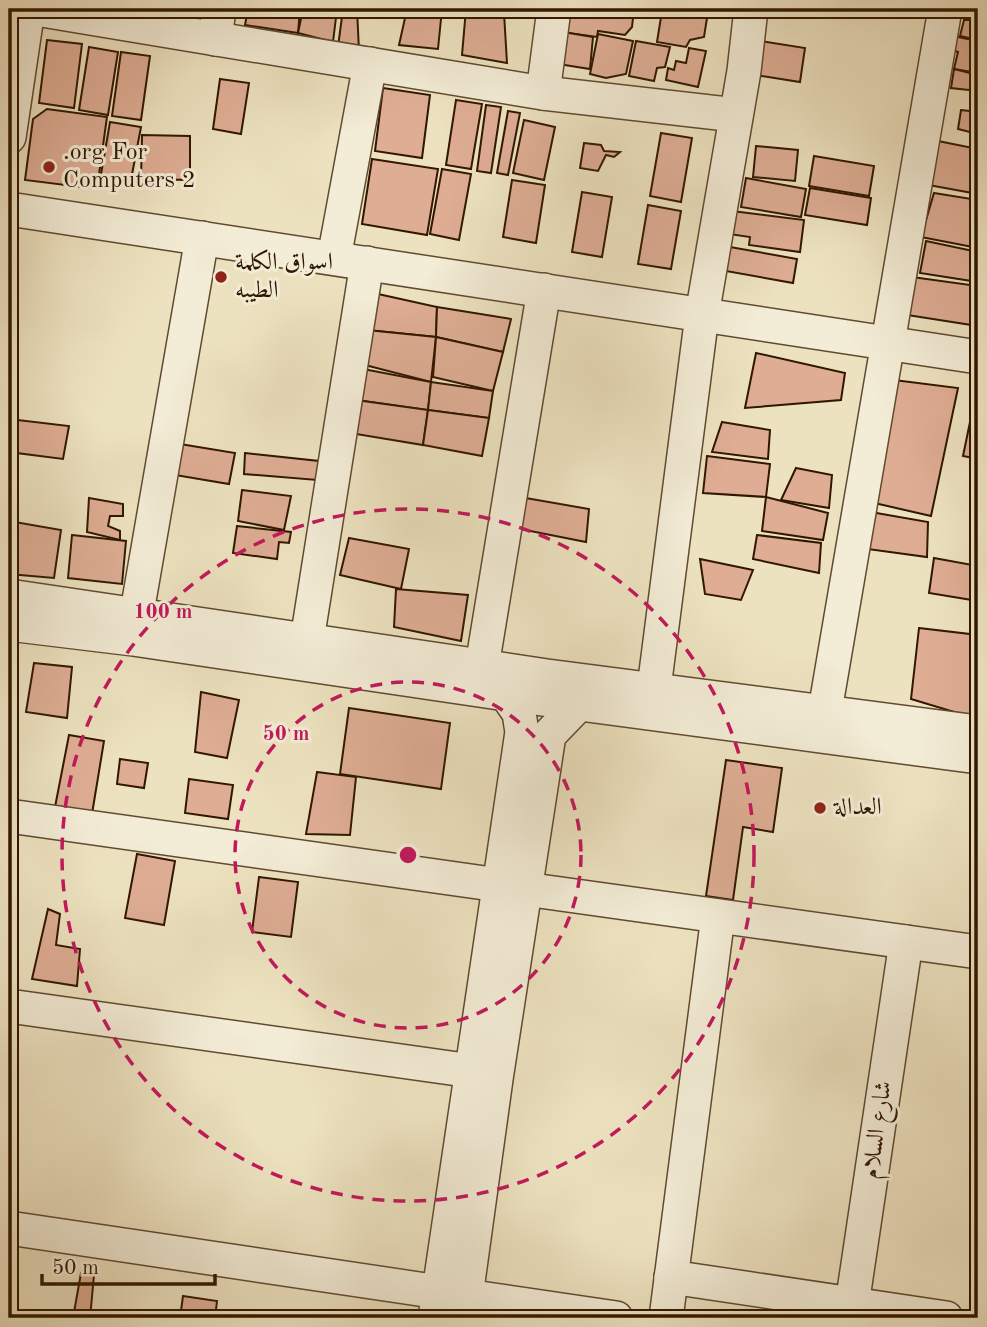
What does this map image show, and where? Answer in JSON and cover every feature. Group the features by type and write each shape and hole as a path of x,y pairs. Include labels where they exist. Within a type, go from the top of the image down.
{"street":[{"path":"9,137 28,9"},
{"path":"36,9 217,24 370,64 543,93 736,115"},
{"path":"543,93 554,9"},
{"path":"654,688 702,314 751,9"},
{"path":"822,725 945,9"},
{"path":"334,258 370,64"},
{"path":"9,209 978,357"},
{"path":"134,627 202,238"},
{"path":"307,640 367,263"},
{"path":"482,666 544,290"},
{"path":"9,596 134,627 506,694 579,704 822,725 978,732"},
{"path":"9,624 134,627 307,640 654,688 978,757"},
{"path":"451,1306 535,733 506,694"},
{"path":"535,733 579,704"},
{"path":"9,816 978,952"},
{"path":"451,1306 472,1071 512,887"},
{"path":"666,1318 718,916"},
{"name":"شارع السلام","path":"851,1312 906,942"},
{"path":"9,1006 472,1071"},
{"path":"9,1228 451,1306 616,1318"},
{"path":"671,1277 851,1312 946,1318"}],"building":[{"path":"248,9 300,9 298,33 245,25"},
{"path":"303,9 337,9 333,42 298,33"},
{"path":"343,9 357,9 359,51 338,47"},
{"path":"407,9 442,9 438,49 399,45"},
{"path":"466,9 504,13 507,63 462,55"},
{"path":"564,9 634,9 632,27 625,35 598,31 597,37 561,32"},
{"path":"653,9 712,9 711,17"},
{"path":"973,9 978,9 978,40 960,36 964,20 971,20"},
{"path":"662,11 707,18 704,37 690,40 686,47 657,42"},
{"path":"563,32 593,37 590,69 558,64"},
{"path":"598,34 633,41 626,74 606,78 590,74"},
{"path":"953,36 978,41 978,73 954,69 958,52 949,49"},
{"path":"47,40 82,44 74,108 39,103"},
{"path":"636,41 670,47 665,67 657,68 654,81 629,76"},
{"path":"760,41 805,48 800,82 755,75"},
{"path":"89,47 118,52 108,115 79,110"},
{"path":"689,48 706,51 698,87 666,80 668,68 674,70 676,61 686,63"},
{"path":"121,52 150,56 141,120 112,116"},
{"path":"954,69 978,75 978,91 951,88"},
{"path":"220,79 249,83 241,134 213,129"},
{"path":"383,88 430,95 422,158 375,151"},
{"path":"456,100 482,104 471,169 446,165"},
{"path":"486,105 501,107 491,173 477,171"},
{"path":"47,109 107,117 97,189 25,180 33,119"},
{"path":"961,110 978,112 978,134 958,129"},
{"path":"508,111 520,113 508,175 497,173"},
{"path":"524,120 555,127 544,180 513,173"},
{"path":"110,122 141,127 130,185 100,180"},
{"path":"661,133 692,138 681,202 650,196"},
{"path":"142,135 190,136 190,180 141,179"},
{"path":"938,141 978,149 978,194 923,184"},
{"path":"584,143 601,145 604,151 620,152 614,157 606,155 598,171 580,168"},
{"path":"756,146 798,150 795,181 753,177"},
{"path":"814,156 874,166 869,196 809,186"},
{"path":"372,159 438,169 427,235 362,224"},
{"path":"442,169 471,174 459,240 430,234"},
{"path":"746,178 806,189 801,217 741,207"},
{"path":"512,180 545,185 536,243 503,237"},
{"path":"810,188 871,198 867,225 805,215"},
{"path":"582,192 612,197 602,257 572,252"},
{"path":"934,193 978,200 978,248 921,237"},
{"path":"648,205 681,211 671,269 638,264"},
{"path":"732,211 804,220 800,252 749,245 750,237 729,234"},
{"path":"926,241 978,252 978,282 920,273"},
{"path":"730,247 797,259 793,283 726,271"},
{"path":"912,277 978,286 978,326 907,315"},
{"path":"369,292 437,307 436,337 367,330"},
{"path":"437,307 511,319 503,352 436,337"},
{"path":"367,330 436,337 431,382 361,364"},
{"path":"436,337 503,352 493,391 433,377"},
{"path":"756,353 845,373 841,400 745,408"},
{"path":"358,368 431,382 428,410 356,400"},
{"path":"894,380 958,388 931,516 870,502"},
{"path":"431,382 493,391 489,418 428,410"},
{"path":"356,400 428,410 423,445 350,433"},
{"path":"428,410 489,418 482,456 423,445"},
{"path":"9,419 69,426 63,459 9,452"},
{"path":"722,422 770,430 768,459 712,452"},
{"path":"970,422 978,424 978,459 963,456"},
{"path":"180,444 235,453 229,484 175,475"},
{"path":"245,453 319,461 317,480 244,474"},
{"path":"707,456 770,464 766,497 703,493"},
{"path":"796,468 832,475 829,508 781,500"},
{"path":"242,490 291,496 284,530 238,521"},
{"path":"520,497 589,509 586,542 515,528"},
{"path":"766,497 828,513 823,540 762,531"},
{"path":"89,498 123,504 123,516 110,516 108,526 120,531 120,540 87,532"},
{"path":"865,511 928,522 927,557 860,548"},
{"path":"9,521 61,530 54,578 9,574"},
{"path":"237,526 291,532 289,543 279,542 277,559 233,553"},
{"path":"72,535 126,541 122,584 68,578"},
{"path":"757,535 821,543 819,573 753,559"},
{"path":"349,538 409,549 401,589 340,575"},
{"path":"934,558 978,566 978,601 929,593"},
{"path":"700,559 753,570 741,600 705,594"},
{"path":"396,589 468,595 461,641 394,627"},
{"path":"919,628 978,635 974,718 911,699"},
{"path":"34,663 72,667 67,718 26,712"},
{"path":"201,692 239,700 227,758 195,752"},
{"path":"349,708 450,723 441,789 340,774"},
{"path":"69,735 104,741 92,814 55,807"},
{"path":"120,759 148,763 144,788 117,784"},
{"path":"726,760 782,768 773,832 743,827 733,900 706,896"},
{"path":"317,772 356,777 350,835 306,834"},
{"path":"189,779 233,785 228,819 185,813"},
{"path":"137,854 175,861 164,925 125,918"},
{"path":"259,877 298,882 291,937 252,932"},
{"path":"48,909 60,914 56,945 80,949 77,986 32,979"},
{"path":"81,1273 94,1275 90,1318 73,1318"},
{"path":"183,1296 217,1301 215,1318 180,1318"}],"place":[{"name":".org For Computers 2","path":"49,167"},
{"name":"اسواق الكلمة الطيبه","path":"221,277"},
{"name":"العدالة","path":"820,808"}]}
